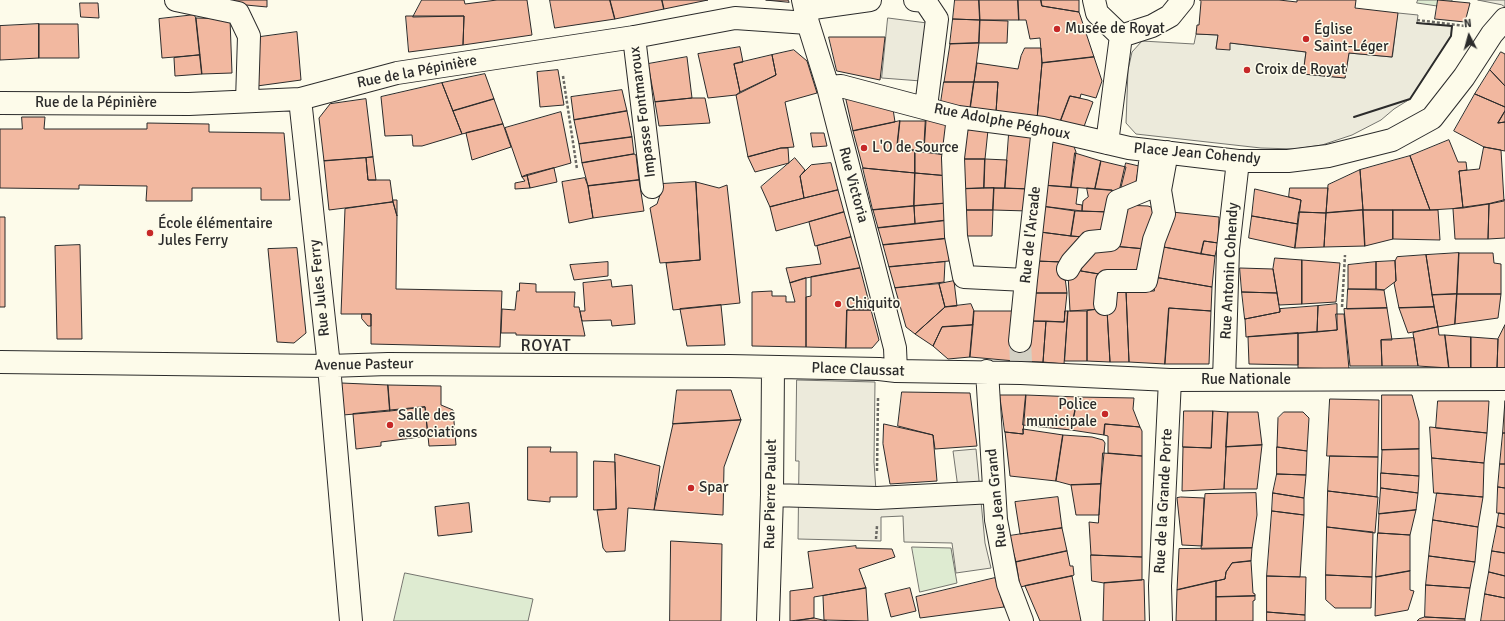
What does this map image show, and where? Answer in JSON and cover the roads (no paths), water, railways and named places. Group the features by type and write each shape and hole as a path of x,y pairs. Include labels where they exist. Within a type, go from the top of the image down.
{"street":[{"path":"176,0 238,13 249,36 247,101"},
{"name":"Rue de la Pépinière","path":"0,103 189,104 300,98 397,73 634,37 735,18 806,11 870,0"},
{"path":"915,0 924,1 937,19 926,108"},
{"path":"1094,0 1097,13 1121,36"},
{"path":"1121,36 1152,26 1170,16 1183,0"},
{"name":"Rue Victoria","path":"806,11 828,87 895,348 887,370"},
{"name":"Place Jean Cohendy","path":"1107,143 1129,148 1238,161 1288,161 1328,156 1392,140 1432,118 1464,77 1498,26"},
{"path":"1107,143 1121,36"},
{"name":"Impasse Fontmaroux","path":"634,37 652,187"},
{"name":"Rue Adolphe Péghoux","path":"828,87 841,86 958,117 1043,128 1107,143"},
{"name":"Rue Jules Ferry","path":"300,98 329,366 351,621"},
{"path":"958,117 953,158 956,236 964,277 1026,280"},
{"name":"Rue de l'Arcade","path":"1021,358 1026,280 1043,128"},
{"path":"1068,269 1072,262 1090,242 1110,240 1118,201 1147,189 1159,151"},
{"path":"1105,304 1107,281 1146,281 1154,240 1164,214 1160,190 1159,151"},
{"name":"Rue Antonin Cohendy","path":"1224,380 1228,249 1238,161"},
{"name":"Rue Nationale","path":"987,371 1021,358 1170,380 1505,379"},
{"name":"Avenue Pasteur","path":"0,362 329,366 388,364 729,366"},
{"name":"Place Claussat","path":"729,366 987,371"},
{"name":"Rue Pierre Paulet","path":"768,621 772,495 773,368"},
{"name":"Rue Jean Grand","path":"987,371 996,520 1008,584 1022,621"},
{"name":"Rue de la Grande Porte","path":"1161,621 1161,578 1170,380"},
{"path":"772,495 877,498 994,492"}],"tunnel":[{"path":"1020,341 1021,362"}],"place":[{"name":"Musée de Royat","path":"1057,29"},
{"name":"Église Saint-Léger","path":"1306,39"},
{"name":"Croix de Royat","path":"1247,70"},
{"name":"L'O de Source","path":"864,148"},
{"name":"École élémentaire Jules Ferry","path":"150,233"},
{"name":"Chiquito","path":"838,304"},
{"name":"Police municipale","path":"1105,414"},
{"name":"Salle des associations","path":"390,425"},
{"name":"Spar","path":"691,488"}],"district":[{"name":"ROYAT","path":"546,347"}]}
